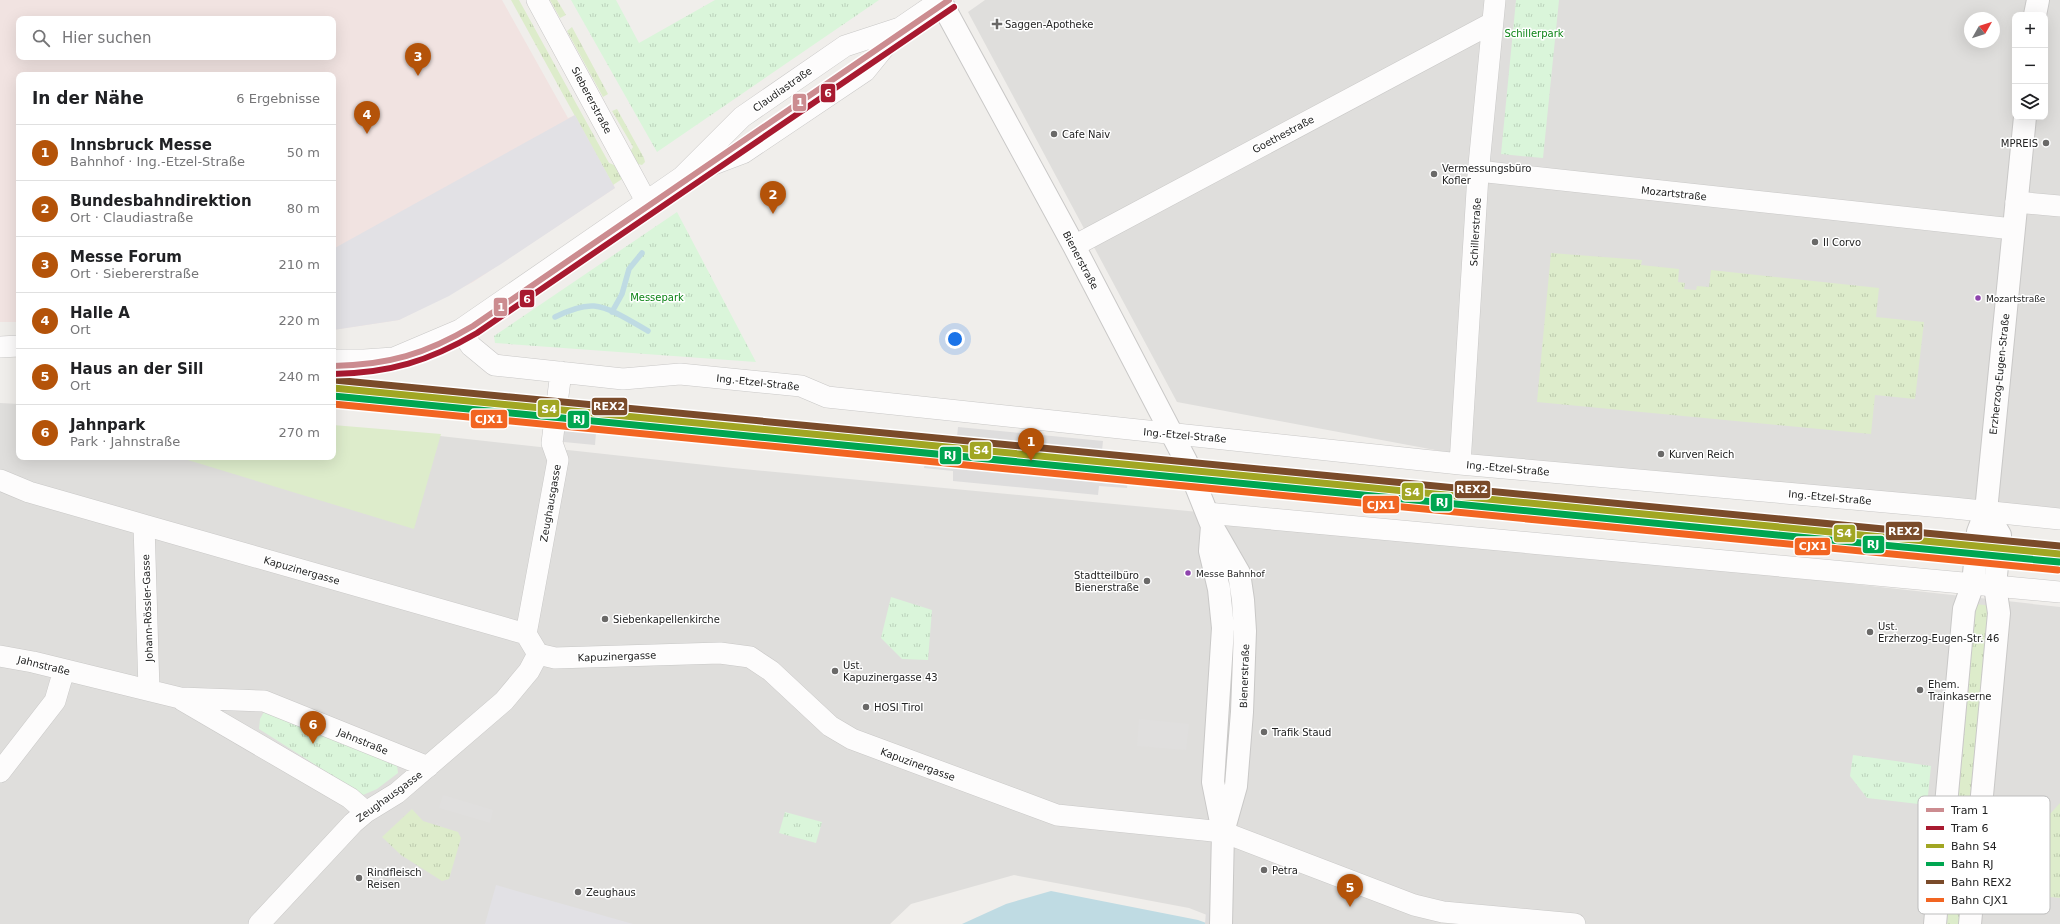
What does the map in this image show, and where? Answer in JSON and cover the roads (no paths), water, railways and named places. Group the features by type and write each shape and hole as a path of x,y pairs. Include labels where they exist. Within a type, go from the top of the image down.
{"street":[{"name":"Siebererstraße","path":"537,0 646,201"},
{"name":"Claudiastraße","path":"682,177 743,152 865,71 900,28 940,0"},
{"name":"Bienerstraße","path":"940,0 1074,246 1186,460 1210,519 1239,573 1243,600 1245,631 1242,712 1236,786 1223,832 1222,921"},
{"name":"Schillerstraße","path":"1460,464 1478,171 1495,0"},
{"path":"2036,12 2038,0"},
{"name":"Goethestraße","path":"1074,246 1492,23"},
{"name":"Claudiastraße","path":"460,330 682,177 740,119 845,46 900,28"},
{"name":"Erzherzog-Eugen-Straße","path":"1947,796 1964,609 1973,584 1978,532 1986,511 2024,120"},
{"name":"Mozartstraße","path":"1478,171 2013,229"},
{"path":"2016,202 2060,206"},
{"path":"336,360 394,358 460,330"},
{"name":"Ing.-Etzel-Straße","path":"460,330 471,346 494,365 624,379 681,369 734,374 801,386 827,397 1460,464 1986,511 2060,519"},
{"path":"0,347 16,346"},
{"name":"Zeughausgasse","path":"526,634 558,460 552,443 561,372"},
{"name":"Kapuzinergasse","path":"0,480 29,492 526,634"},
{"path":"1982,796 1999,613 1996,586 2000,535 1986,511"},
{"path":"1210,519 1394,530 2060,592"},
{"name":"Johann-Rössler-Gasse","path":"144,525 149,690"},
{"path":"526,634 538,654"},
{"name":"Kapuzinergasse","path":"538,654 555,658 720,653 750,657 771,671 830,726 861,743 1057,815 1223,832 1414,905 1443,912 1575,924"},
{"name":"Zeughausgasse","path":"259,924 353,823 366,812 397,793 504,701 529,671 538,654"},
{"name":"Jahnstraße","path":"0,656 180,698 264,701 428,767"},
{"path":"0,772 56,701 64,670"},
{"name":"Jahnstraße","path":"180,698 350,798 366,812"},
{"name":"Erzherzog-Eugen-Straße","path":"1935,924 1936,914"},
{"path":"1970,924 1971,914"}],"water":[{"path":"1051,891 1198,920 1209,924 962,924 1006,904"}],"waterway":[{"path":"612,312 622,294 629,269 642,253"},
{"path":"555,317 579,307 594,306 614,312 648,331"}],"tram line":[{"name":"1","path":"336,366 371,363 406,356 439,344 473,326 949,0"},
{"name":"6","path":"336,374 373,371 408,364 442,351 477,333 954,7"}],"rail line":[{"name":"REX2","path":"336,380 2060,546"},
{"name":"S4","path":"336,388 2060,554"},
{"name":"RJ","path":"336,396 2059,562"},
{"name":"CJX1","path":"336,404 2058,570"}],"place":[{"name":"Saggen-Apotheke","path":"997,24"},
{"name":"Messe Forum","path":"418,76"},
{"name":"Halle A","path":"367,134"},
{"name":"Cafe Naiv","path":"1054,134"},
{"name":"MPREIS","path":"2046,143"},
{"name":"Vermessungsbüro Kofler","path":"1434,174"},
{"name":"Bundesbahndirektion","path":"773,214"},
{"name":"Il Corvo","path":"1815,242"},
{"name":"Mozartstraße","path":"1978,298"},
{"name":"Kurven Reich","path":"1661,454"},
{"name":"Innsbruck Messe","path":"1031,461"},
{"name":"Messe Bahnhof","path":"1188,573"},
{"name":"Stadtteilbüro Bienerstraße","path":"1147,581"},
{"name":"Siebenkapellenkirche","path":"605,619"},
{"name":"Ust. Erzherzog-Eugen-Str. 46","path":"1870,632"},
{"name":"Ust. Kapuzinergasse 43","path":"835,671"},
{"name":"Ehem. Trainkaserne","path":"1920,690"},
{"name":"HOSI Tirol","path":"866,707"},
{"name":"Trafik Staud","path":"1264,732"},
{"name":"Jahnpark","path":"313,744"},
{"name":"Petra","path":"1264,870"},
{"name":"Rindfleisch Reisen","path":"359,878"},
{"name":"Zeughaus","path":"578,892"},
{"name":"Haus an der Sill","path":"1350,907"}],"park label":[{"name":"Schillerpark","path":"1534,33"},
{"name":"Messepark","path":"657,297"}]}
